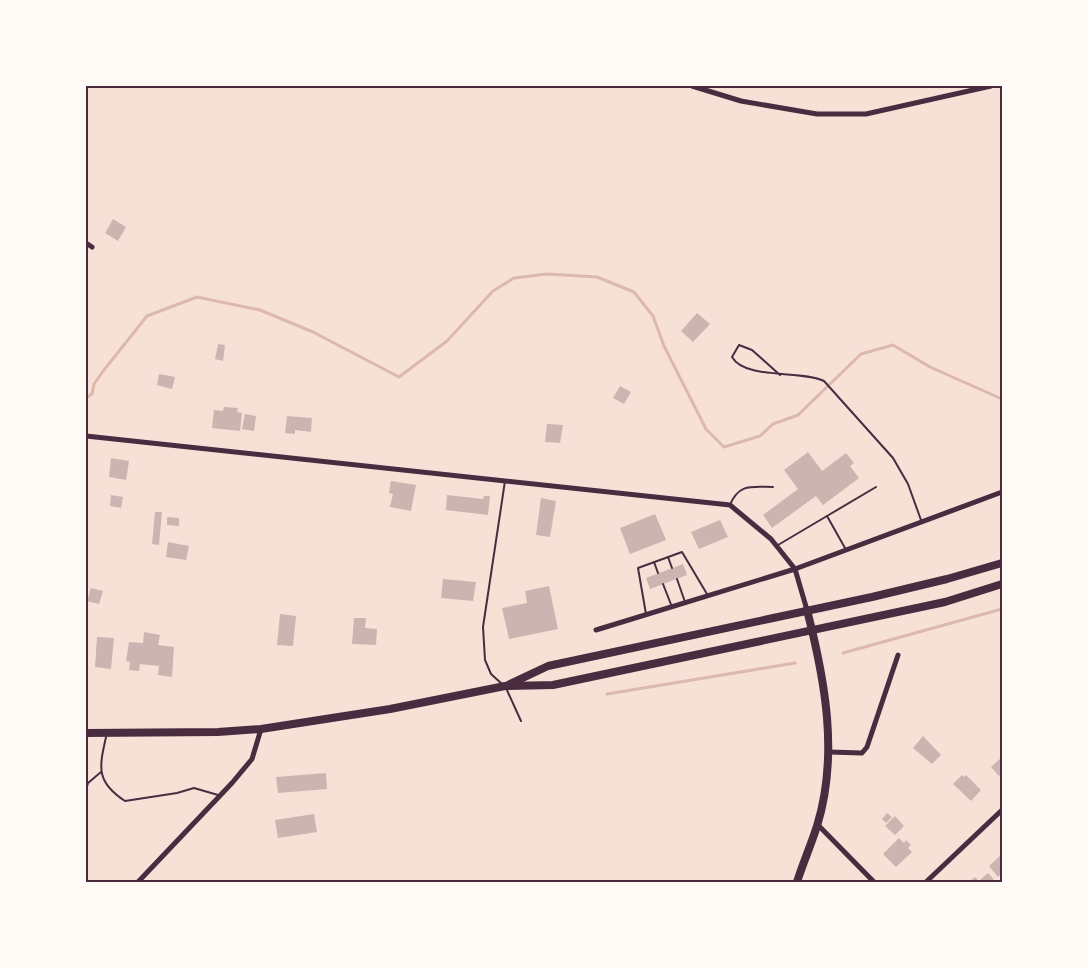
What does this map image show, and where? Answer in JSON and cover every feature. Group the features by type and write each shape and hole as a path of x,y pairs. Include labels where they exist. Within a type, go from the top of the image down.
{"highway":[{"path":"505,686 548,666 947,579 1002,563"},
{"path":"86,733 218,732 261,729 390,709 505,686 553,685 945,602 1002,585"}],"main road":[{"path":"797,882 818,825 829,752 826,702 807,610"}],"street":[{"path":"692,86 741,101 817,114 866,114 992,86"},
{"path":"86,243 92,246"},
{"path":"86,436 730,506 776,546 795,569 807,610"},
{"path":"596,630 795,569 1002,492"},
{"path":"829,752 862,753 867,747 898,655"},
{"path":"138,882 252,759 261,729"},
{"path":"926,882 1002,811"},
{"path":"818,825 874,882"}],"lane":[{"path":"780,375 752,350 739,345 732,357 735,361 759,371 780,375 817,377 824,381 893,458 908,484 922,522"},
{"path":"505,481 483,627 485,660 491,674 505,686 521,721"},
{"path":"730,506 735,494 747,487 773,487"},
{"path":"776,546 876,487"},
{"path":"827,516 846,550"},
{"path":"646,615 638,568 682,552 708,596"},
{"path":"668,557 672,568"},
{"path":"654,562 658,573"},
{"path":"677,579 686,603"},
{"path":"663,584 673,607"},
{"path":"107,734 101,771 106,786 125,801 177,794 194,788 220,796"},
{"path":"86,790 88,783 101,771"}],"building":[{"path":"113,219 126,227 118,241 105,233"},
{"path":"697,313 710,324 693,342 681,331"},
{"path":"218,344 225,345 223,361 215,359"},
{"path":"159,374 175,377 172,389 157,385"},
{"path":"620,386 631,392 624,404 613,398"},
{"path":"224,407 238,408 237,412 242,413 240,431 212,428 214,410 223,411"},
{"path":"245,414 256,416 254,431 242,429"},
{"path":"287,416 312,418 311,432 295,430 295,434 285,433"},
{"path":"547,424 563,425 560,443 545,442"},
{"path":"808,452 822,471 846,453 854,463 850,466 859,478 823,505 816,496 772,528 763,515 798,489 784,470"},
{"path":"111,458 129,461 126,480 109,477"},
{"path":"391,481 416,485 411,511 390,507 393,494 389,493"},
{"path":"111,495 123,497 121,508 110,506"},
{"path":"447,495 483,499 484,496 490,496 488,515 446,510"},
{"path":"541,498 556,501 550,537 536,535"},
{"path":"155,512 162,512 159,545 152,544"},
{"path":"655,514 666,540 630,554 620,528"},
{"path":"167,517 179,518 179,526 167,525"},
{"path":"720,520 728,537 699,549 691,532"},
{"path":"168,542 189,546 186,560 166,557"},
{"path":"683,564 687,575 650,589 646,578"},
{"path":"443,579 476,582 473,601 441,598"},
{"path":"549,586 558,629 509,639 502,608 527,603 525,591"},
{"path":"91,588 103,591 99,604 87,601"},
{"path":"280,614 296,616 293,646 277,645"},
{"path":"354,618 366,618 365,628 377,629 376,645 352,644"},
{"path":"144,632 160,635 158,645 174,647 172,677 158,675 159,666 140,664 139,671 129,670 130,662 126,661 129,642 143,643"},
{"path":"97,637 114,638 111,669 95,667"},
{"path":"923,736 941,755 932,764 913,748"},
{"path":"1002,757 1002,773 999,776 991,767"},
{"path":"326,773 327,789 278,793 276,777"},
{"path":"962,775 964,777 966,775 981,790 971,801 953,784"},
{"path":"887,813 892,817 886,823 882,819"},
{"path":"314,814 317,832 278,838 275,820"},
{"path":"895,816 904,826 895,835 885,826"},
{"path":"899,838 911,845 908,848 912,852 896,867 883,854"},
{"path":"1002,854 1002,873 998,877 989,866"},
{"path":"988,873 996,882 969,882 975,877 979,881"}],"waterway":[{"path":"86,398 92,394 94,384 147,316 197,297 260,310 313,332 399,377 447,341 493,291 514,278 547,274 597,277 634,292 653,316 664,346 706,429 724,447 760,436 773,424 798,415 861,354 893,345 930,367 1002,399"},
{"path":"843,653 1002,609"},
{"path":"607,694 795,663"}]}
